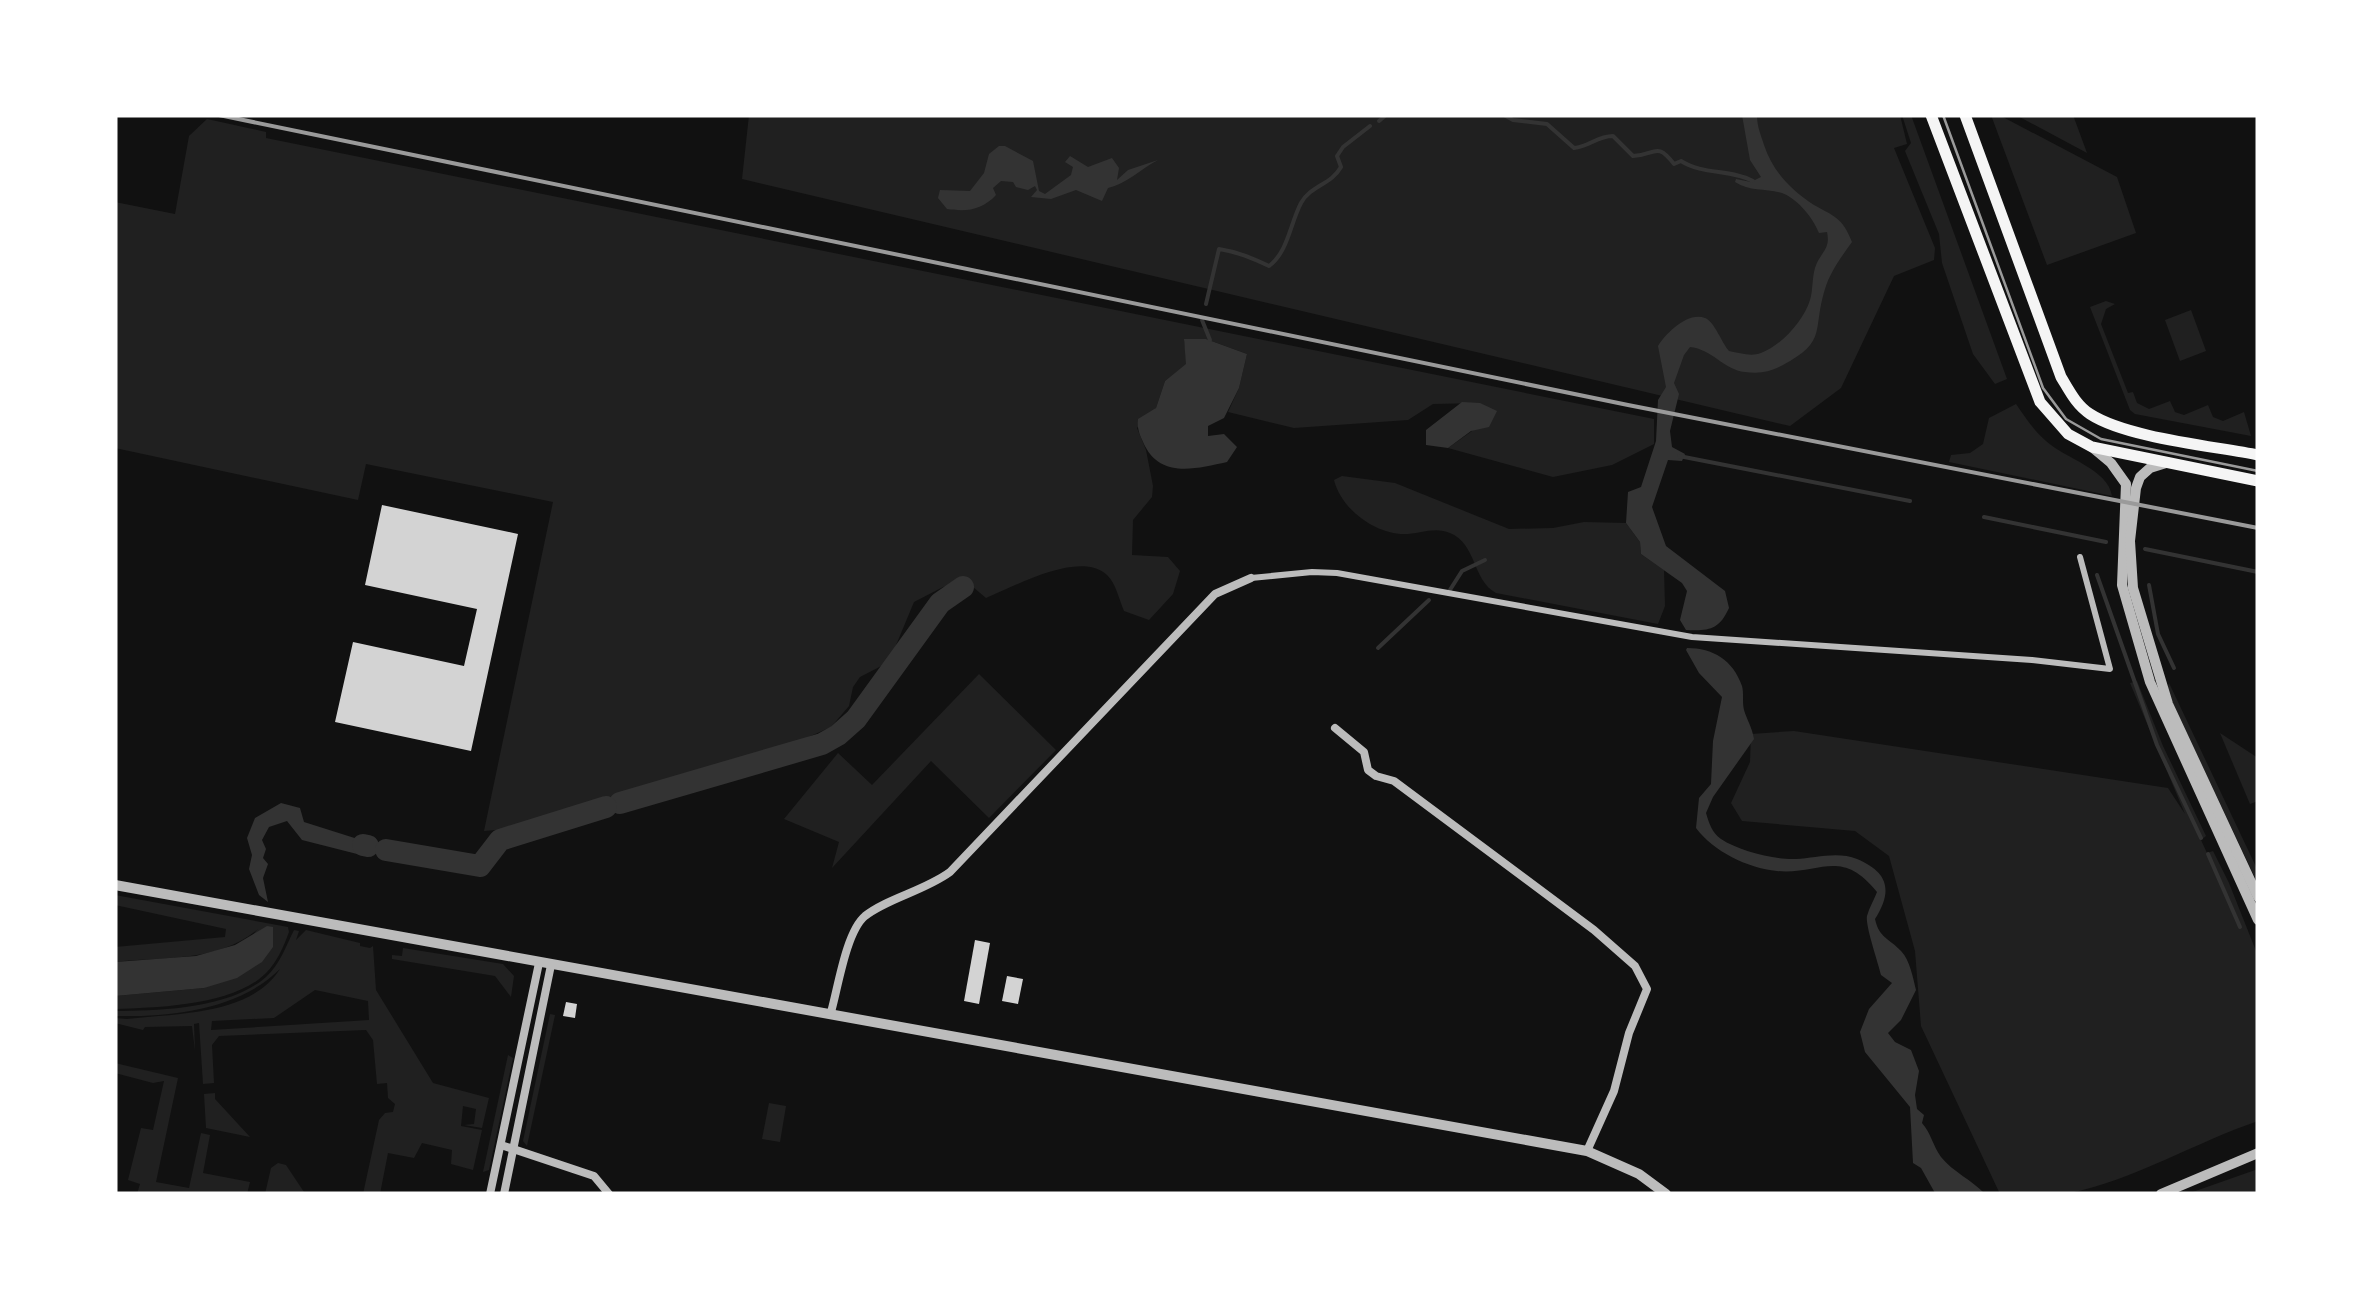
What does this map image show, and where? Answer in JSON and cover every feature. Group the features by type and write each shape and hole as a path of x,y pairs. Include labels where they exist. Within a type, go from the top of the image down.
{"main road":[{"path":"1931,115 2040,402 2068,434 2092,447 2258,480"},
{"path":"1966,115 2061,376 2080,405 2107,423 2258,455"}],"street":[{"path":"2092,447 2131,486 2130,561 2145,633 2168,704 2258,897"},
{"path":"2167,463 2150,468 2131,486 2120,560 2124,604 2164,718 2258,920"},
{"path":"831,1012 850,944 857,926 867,915 920,891 950,872 1214,594 1251,578 1325,572 1692,638 2016,659 2110,670 2080,557"},
{"path":"1335,728 1364,752 1368,770 1394,781 1594,930 1635,966 1647,989 1629,1033 1614,1090 1587,1152"},
{"path":"115,885 1587,1152 1639,1174 1666,1194"},
{"path":"490,1194 545,964"},
{"path":"504,1194 545,964"},
{"path":"500,1145 594,1176 609,1194"},
{"path":"2161,1194 2258,1153"}],"shaded area":[{"path":"749,115 1900,115 1907,144 1894,148 1935,248 1934,260 1894,276 1841,388 1790,426 742,179"},
{"path":"1742,115 1757,115 1764,145 1778,172 1798,193 1837,219 1852,242 1827,283 1813,341 1797,357 1774,369 1755,373 1731,368 1698,349 1690,347 1684,355 1674,383 1679,394 1670,431 1672,447 1685,454 1682,461 1668,460 1652,507 1666,546 1725,591 1729,608 1712,628 1686,630 1680,620 1687,591 1682,583 1641,554 1640,542 1626,523 1628,492 1641,487 1656,441 1658,400 1666,387 1658,346 1678,325 1698,317 1712,323 1729,351 1753,355 1769,349 1803,316 1815,268 1828,243 1827,232 1819,233 1804,210 1788,196 1735,182 1751,182 1761,177 1750,160"},
{"path":"1902,115 1911,115 2007,379 1995,384 1973,354 1942,263 1939,234 1905,151 1911,143"},
{"path":"1991,115 1999,115 2117,177 2136,233 2047,265"},
{"path":"2016,115 2073,115 2087,153"},
{"path":"207,119 266,132 266,138 1654,419 1654,444 1612,465 1553,477 1448,448 1472,431 1480,403 1433,404 1408,420 1294,428 1228,412 1247,354 1206,339 1184,340 1187,364 1165,381 1156,408 1137,428 1153,486 1152,497 1133,520 1132,555 1168,557 1180,571 1173,594 1149,620 1124,611 1110,578 1095,568 1064,568 986,598 967,582 943,587 914,602 889,662 860,677 849,706 831,727 788,746 508,829 484,831 553,502 366,464 358,500 115,448 115,202 175,214 189,136"},
{"path":"999,146 1033,161 1039,191 1045,194 1071,175 1073,167 1065,162 1070,156 1088,167 1112,158 1119,168 1117,180 1128,170 1158,160 1108,188 1102,201 1076,190 1051,199 1031,197 1037,190 1035,186 1028,190 1001,181 993,188 996,195 980,207 947,209 938,198 940,190 970,191 984,173 989,154"},
{"path":"2106,301 2115,304 2106,309 2101,324 2128,393 2133,392 2137,403 2149,409 2170,401 2175,412 2184,415 2208,405 2213,417 2223,421 2244,412 2251,436 2130,410 2090,307"},
{"path":"2191,310 2206,351 2180,361 2165,320"},
{"path":"1184,339 1206,339 1247,354 1239,388 1224,418 1208,426 1208,436 1224,434 1237,447 1227,462 1191,469 1168,466 1150,454 1139,433 1138,419 1156,408 1165,381 1186,364"},
{"path":"1462,402 1480,403 1497,411 1489,427 1471,431 1448,448 1426,445 1426,430"},
{"path":"2016,404 2046,441 2095,471 2112,496 1949,462 1951,455 1970,453 1983,444 1989,418"},
{"path":"1342,476 1395,483 1509,529 1553,528 1584,522 1626,523 1640,542 1641,554 1664,570 1665,606 1658,624 1496,593 1482,580 1465,545 1450,533 1393,533 1361,518 1338,491 1334,480"},
{"path":"1687,648 1713,653 1733,669 1742,686 1744,710 1754,739 1713,797 1706,813 1711,827 1718,837 1757,854 1787,859 1850,857 1868,864 1882,877 1884,900 1875,919 1882,934 1904,955 1916,990 1901,1020 1888,1033 1895,1042 1911,1050 1919,1071 1917,1109 1924,1115 1922,1123 1938,1153 1985,1194 1935,1193 1921,1168 1913,1163 1910,1107 1865,1052 1860,1032 1869,1009 1892,983 1881,975 1868,927 1867,916 1877,892 1864,878 1841,867 1777,871 1754,866 1721,851 1696,828 1699,798 1711,784 1713,741 1722,697 1699,673"},
{"path":"979,674 1056,750 989,818 931,761 832,868 839,842 784,819 838,753 872,785"},
{"path":"2137,681 2206,836 2201,840 2207,853 2213,851 2229,883 2258,956 2258,1121 2094,1187 2053,1195 2000,1194 1921,1026 1915,951 1889,856 1855,831 1742,821 1731,803 1750,762 1751,734 1794,731 2168,788 2185,814 2130,683"},
{"path":"2169,683 2258,871 2258,884 2167,691"},
{"path":"2220,733 2258,758 2258,801 2250,804"},
{"path":"281,803 300,808 304,822 364,841 361,855 302,840 287,821 269,827 262,840 266,849 263,858 268,864 263,878 268,902 259,895 249,869 252,855 247,838 255,818"},
{"path":"115,895 288,927 289,932 270,969 235,992 195,1003 115,1009 115,996 204,988 258,929 226,948 208,953 115,962 115,947 225,937 226,929 115,905"},
{"path":"267,926 273,927 273,947 262,962 237,978 204,988 115,996 115,962 196,956 235,945"},
{"path":"294,930 299,931 296,940 306,930 360,946 373,946 376,990 433,1083 489,1098 482,1128 464,1125 474,1124 476,1109 463,1106 461,1126 482,1130 473,1170 451,1164 452,1150 422,1143 414,1158 388,1153 380,1194 363,1194 379,1120 385,1113 393,1112 395,1104 388,1098 387,1083 377,1084 373,1040 366,1030 219,1036 212,1045 214,1083 203,1084 199,1023 194,1024 195,1051 192,1026 143,1030 115,1023 115,1018 127,1019 211,1009 250,996 280,969 245,994 225,1002 159,1015 115,1016 115,1011 214,1002 251,988 279,961","holes":["315,990 368,1001 369,1020 211,1030 212,1021 274,1018"]},
{"path":"403,948 503,964 514,976 511,997 495,976 392,959 392,955 402,956"},
{"path":"550,1014 555,1015 527,1146 523,1141"},
{"path":"508,1055 513,1058 489,1170 483,1172"},
{"path":"115,1063 178,1078 156,1182 189,1188 201,1133 210,1135 203,1173 250,1182 247,1194 137,1194 140,1184 128,1180 141,1128 153,1130 164,1081 153,1083 115,1073"},
{"path":"215,1093 215,1099 250,1137 206,1128 204,1094"},
{"path":"769,1103 786,1106 780,1142 762,1139"},
{"path":"278,1163 286,1165 304,1192 312,1194 265,1194 271,1168"},
{"path":"2258,1169 2258,1194 2187,1194"}],"building":[{"path":"382,505 518,534 471,751 335,722 353,642 464,666 477,609 365,585"},
{"path":"975,940 990,943 979,1004 964,1001"},
{"path":"1007,976 1023,979 1018,1004 1002,1001"},
{"path":"566,1002 577,1004 575,1018 563,1016"}],"waterway":[{"path":"1379,121 1386,115"},
{"path":"1504,115 1513,120 1547,124 1574,148 1613,136 1633,156 1659,151 1674,164 1681,161 1753,181"},
{"path":"1206,304 1219,249 1269,266 1285,245 1305,197 1337,173 1341,167 1337,156 1343,147 1370,126"},
{"path":"1202,320 1210,340"},
{"path":"1679,456 1910,501"},
{"path":"1984,517 2106,542"},
{"path":"2145,549 2258,572"},
{"path":"1448,593 1462,571 1485,560"},
{"path":"2097,575 2157,745 2201,838"},
{"path":"2149,585 2158,634 2174,668"},
{"path":"620,803 822,744 838,735 856,719 940,603 963,587"},
{"path":"1378,648 1429,600"},
{"path":"386,850 480,866 500,840 606,807"},
{"path":"363,845 368,846"},
{"path":"2208,854 2240,927"}],"tram line":[{"path":"1943,115 2043,388 2066,419 2101,439 2258,471"}],"railway":[{"path":"219,115 1628,405 2258,528"}]}
